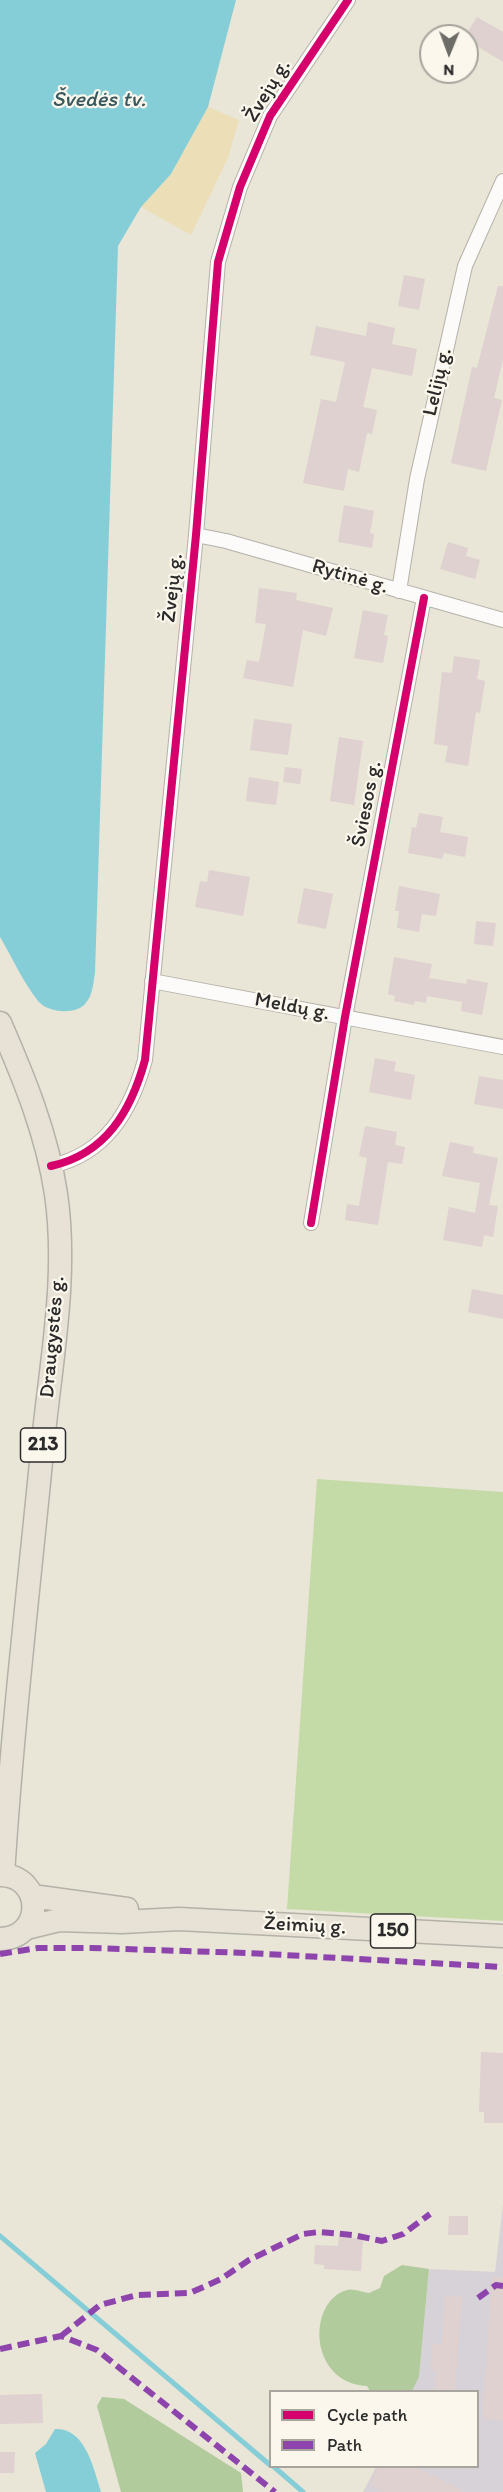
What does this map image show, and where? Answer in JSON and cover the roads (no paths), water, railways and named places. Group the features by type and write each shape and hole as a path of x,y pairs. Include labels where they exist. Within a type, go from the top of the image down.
{"main road":[{"name":"Draugystės g.","path":"0,1023 37,1115 51,1166 59,1235 58,1287 11,1760 2,1875"},
{"path":"2,1875 21,1881 32,1896 33,1913 26,1928"},
{"name":"Žeimių g.","path":"32,1896 179,1919 503,1936"},
{"name":"Žeimių g.","path":"0,1939 18,1935 26,1928 59,1920 122,1922 179,1919"}],"street":[{"name":"Žvejų g.","path":"51,1166 86,1154 103,1139 128,1108 137,1090 145,1060 221,251 240,187 270,116 348,0"},
{"name":"Lelijų g.","path":"399,591 417,479 465,266 503,181"},
{"name":"Rytinė g.","path":"196,535 226,541 503,620"},
{"name":"Šviesos g.","path":"312,1223 345,1017 424,598"},
{"name":"Meldų g.","path":"152,981 503,1047"}],"water":[{"name":"Švedės tv.","path":"0,0 236,0 208,107 171,174 141,207 118,246 95,973 88,1001 81,1008 68,1011 48,1008 38,1001 0,937"},
{"path":"55,2429 65,2430 81,2442 91,2461 101,2492 46,2492 35,2453 46,2444"}],"waterway":[{"path":"0,2236 269,2464"},
{"path":"275,2468 303,2492"}]}
